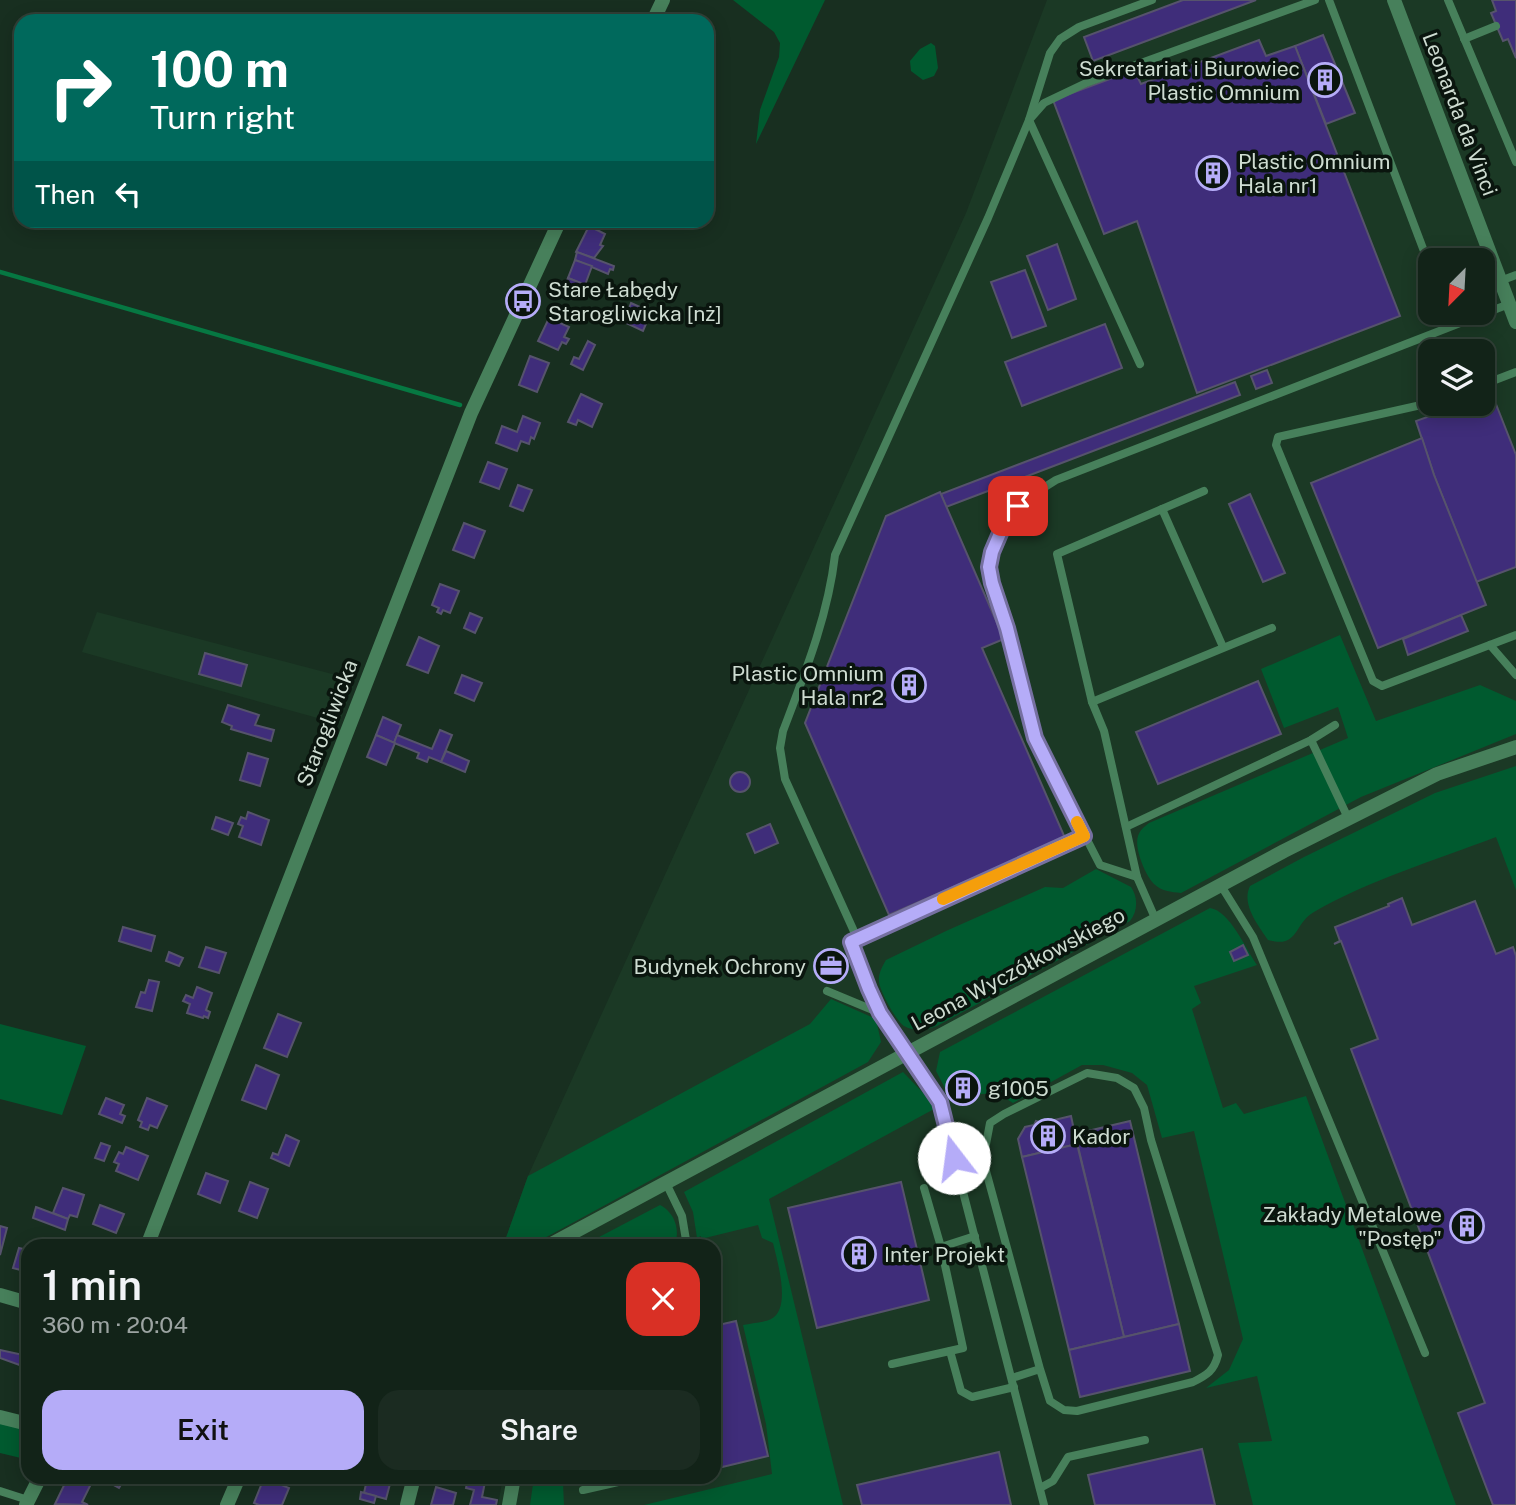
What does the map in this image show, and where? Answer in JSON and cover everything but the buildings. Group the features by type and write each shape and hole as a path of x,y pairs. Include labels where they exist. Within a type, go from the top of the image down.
{"street":[{"name":"Leonarda da Vinci","path":"1394,0 1516,322"},
{"name":"Starogliwicka","path":"150,1239 471,413 556,228"},
{"name":"Leona Wyczółkowskiego","path":"561,1239 1155,918 1348,818 1437,774 1516,747"},
{"path":"0,1295 21,1301"},
{"path":"0,1417 21,1422"},
{"path":"27,1502 36,1484"},
{"path":"228,1505 236,1484"},
{"path":"407,1505 412,1484"},
{"path":"509,1505 513,1484"}],"lane":[{"path":"857,938 785,779 780,748 783,731 820,630 835,555 988,218 1028,120 1050,52 1060,39 1079,27 1152,0"},
{"path":"1287,0 1290,9"},
{"path":"1028,120 1044,103 1086,83 1315,0"},
{"path":"1329,0 1423,248"},
{"path":"1448,0 1516,162"},
{"path":"1464,39 1496,26"},
{"path":"1028,120 1140,364"},
{"path":"1500,281 1516,275"},
{"path":"1494,310 1509,304"},
{"path":"1137,877 1100,866 1035,738 989,567 992,552 1004,524 1018,506 1056,480 1452,326"},
{"path":"1495,380 1516,372"},
{"path":"1418,406 1278,437 1276,446 1373,681 1382,686 1516,635"},
{"path":"1155,918 1137,877 1104,731 1092,702 1057,555 1204,491"},
{"path":"1162,509 1223,647"},
{"path":"1092,702 1272,628"},
{"path":"1490,645 1516,675"},
{"path":"1126,827 1311,740 1335,725"},
{"path":"1311,740 1348,818"},
{"path":"1045,1505 940,1102 880,1013 851,942 1084,836"},
{"path":"1220,884 1253,937 1425,1353"},
{"path":"827,990 880,1013"},
{"path":"1087,1073 1117,1077 1134,1088 1144,1108 1151,1140 1219,1356 1208,1375 1193,1382 1077,1412 1064,1410 1050,1401 1040,1368 983,1160 990,1123 1087,1073"},
{"path":"954,1158 983,1160"},
{"path":"666,1183 682,1216 686,1239"},
{"path":"892,1364 963,1348 941,1247 924,1188"},
{"path":"941,1247 975,1236"},
{"path":"950,1351 961,1391 972,1397 1013,1383 1040,1368"},
{"path":"1040,1488 1053,1481 1068,1457 1145,1440"},
{"path":"583,1490 609,1484"},
{"path":"0,1492 27,1502"}],"shaded area":[{"path":"1047,0 1516,0 1516,1505 498,1505 502,1484 721,1484 721,1239 506,1239 528,1176 966,213"},
{"path":"97,612 355,680 339,724 82,652"}],"green space":[{"path":"733,0 825,0 756,144 760,110 779,57 780,43 774,32"},
{"path":"931,43 935,46 938,68 934,76 923,80 911,71 910,61 920,49"},
{"path":"1340,635 1376,721 1480,685 1516,701 1516,734 1361,797 1181,893 1166,891 1157,886 1144,868 1137,841 1142,829 1149,823 1348,738 1338,707 1284,728 1261,669"},
{"path":"1516,766 1516,890 1496,837 1357,890 1314,912 1291,938 1278,942 1268,940 1249,907 1250,886 1435,793"},
{"path":"1096,869 1131,887 1136,904 1130,921 937,1026 912,1029 904,1026 897,1018 885,999 879,982 886,960 1045,887 1063,888"},
{"path":"1210,908 1230,923 1257,965 1194,986 1201,1003 1192,1009 1223,1108 1236,1103 1244,1114 1306,1096 1456,1505 1253,1505 1238,1443 1272,1441 1257,1376 1206,1388 1229,1370 1243,1339 1194,1131 1162,1138 1147,1085 1132,1073 1103,1065 1082,1065 1013,1103 997,1093 968,1095 951,1100 936,1071 940,1052"},
{"path":"831,999 876,1019 881,1042 868,1062 543,1239 506,1239 528,1176 810,1024"},
{"path":"0,1024 86,1046 62,1115 0,1099"},
{"path":"903,1072 928,1098 934,1109 769,1199 843,1505 644,1505 772,1474 766,1424 743,1325 771,1319 781,1305 780,1272 773,1243 762,1238 758,1225 705,1239 700,1239 701,1236 697,1238 693,1212 684,1192"},
{"path":"660,1205 673,1217 677,1234 676,1239 595,1239"},
{"path":"0,1421 21,1426 21,1458 0,1453"},
{"path":"533,1484 563,1484 564,1505 530,1505"}],"waterway":[{"path":"0,272 460,405"}],"slow traffic":[{"path":"943,899 1084,836 1077,822"}],"place":[{"name":"Sekretariat i Biurowiec Plastic Omnium","path":"1325,80"},
{"name":"Plastic Omnium Hala nr1","path":"1213,173"},
{"name":"Stare Łabędy Starogliwicka [nż]","path":"523,301"},
{"name":"Plastic Omnium Hala nr2","path":"909,685"},
{"name":"Budynek Ochrony","path":"831,966"},
{"name":"g1005","path":"963,1088"},
{"name":"Kador","path":"1048,1136"},
{"name":"Zakłady Metalowe \"Postęp\"","path":"1467,1226"},
{"name":"Inter Projekt","path":"859,1254"}],"route":[{"path":"954,1158 940,1102 880,1013 851,942 1084,836 1035,738 1007,628 992,583 989,567 992,552 1004,524 1018,506"}]}
